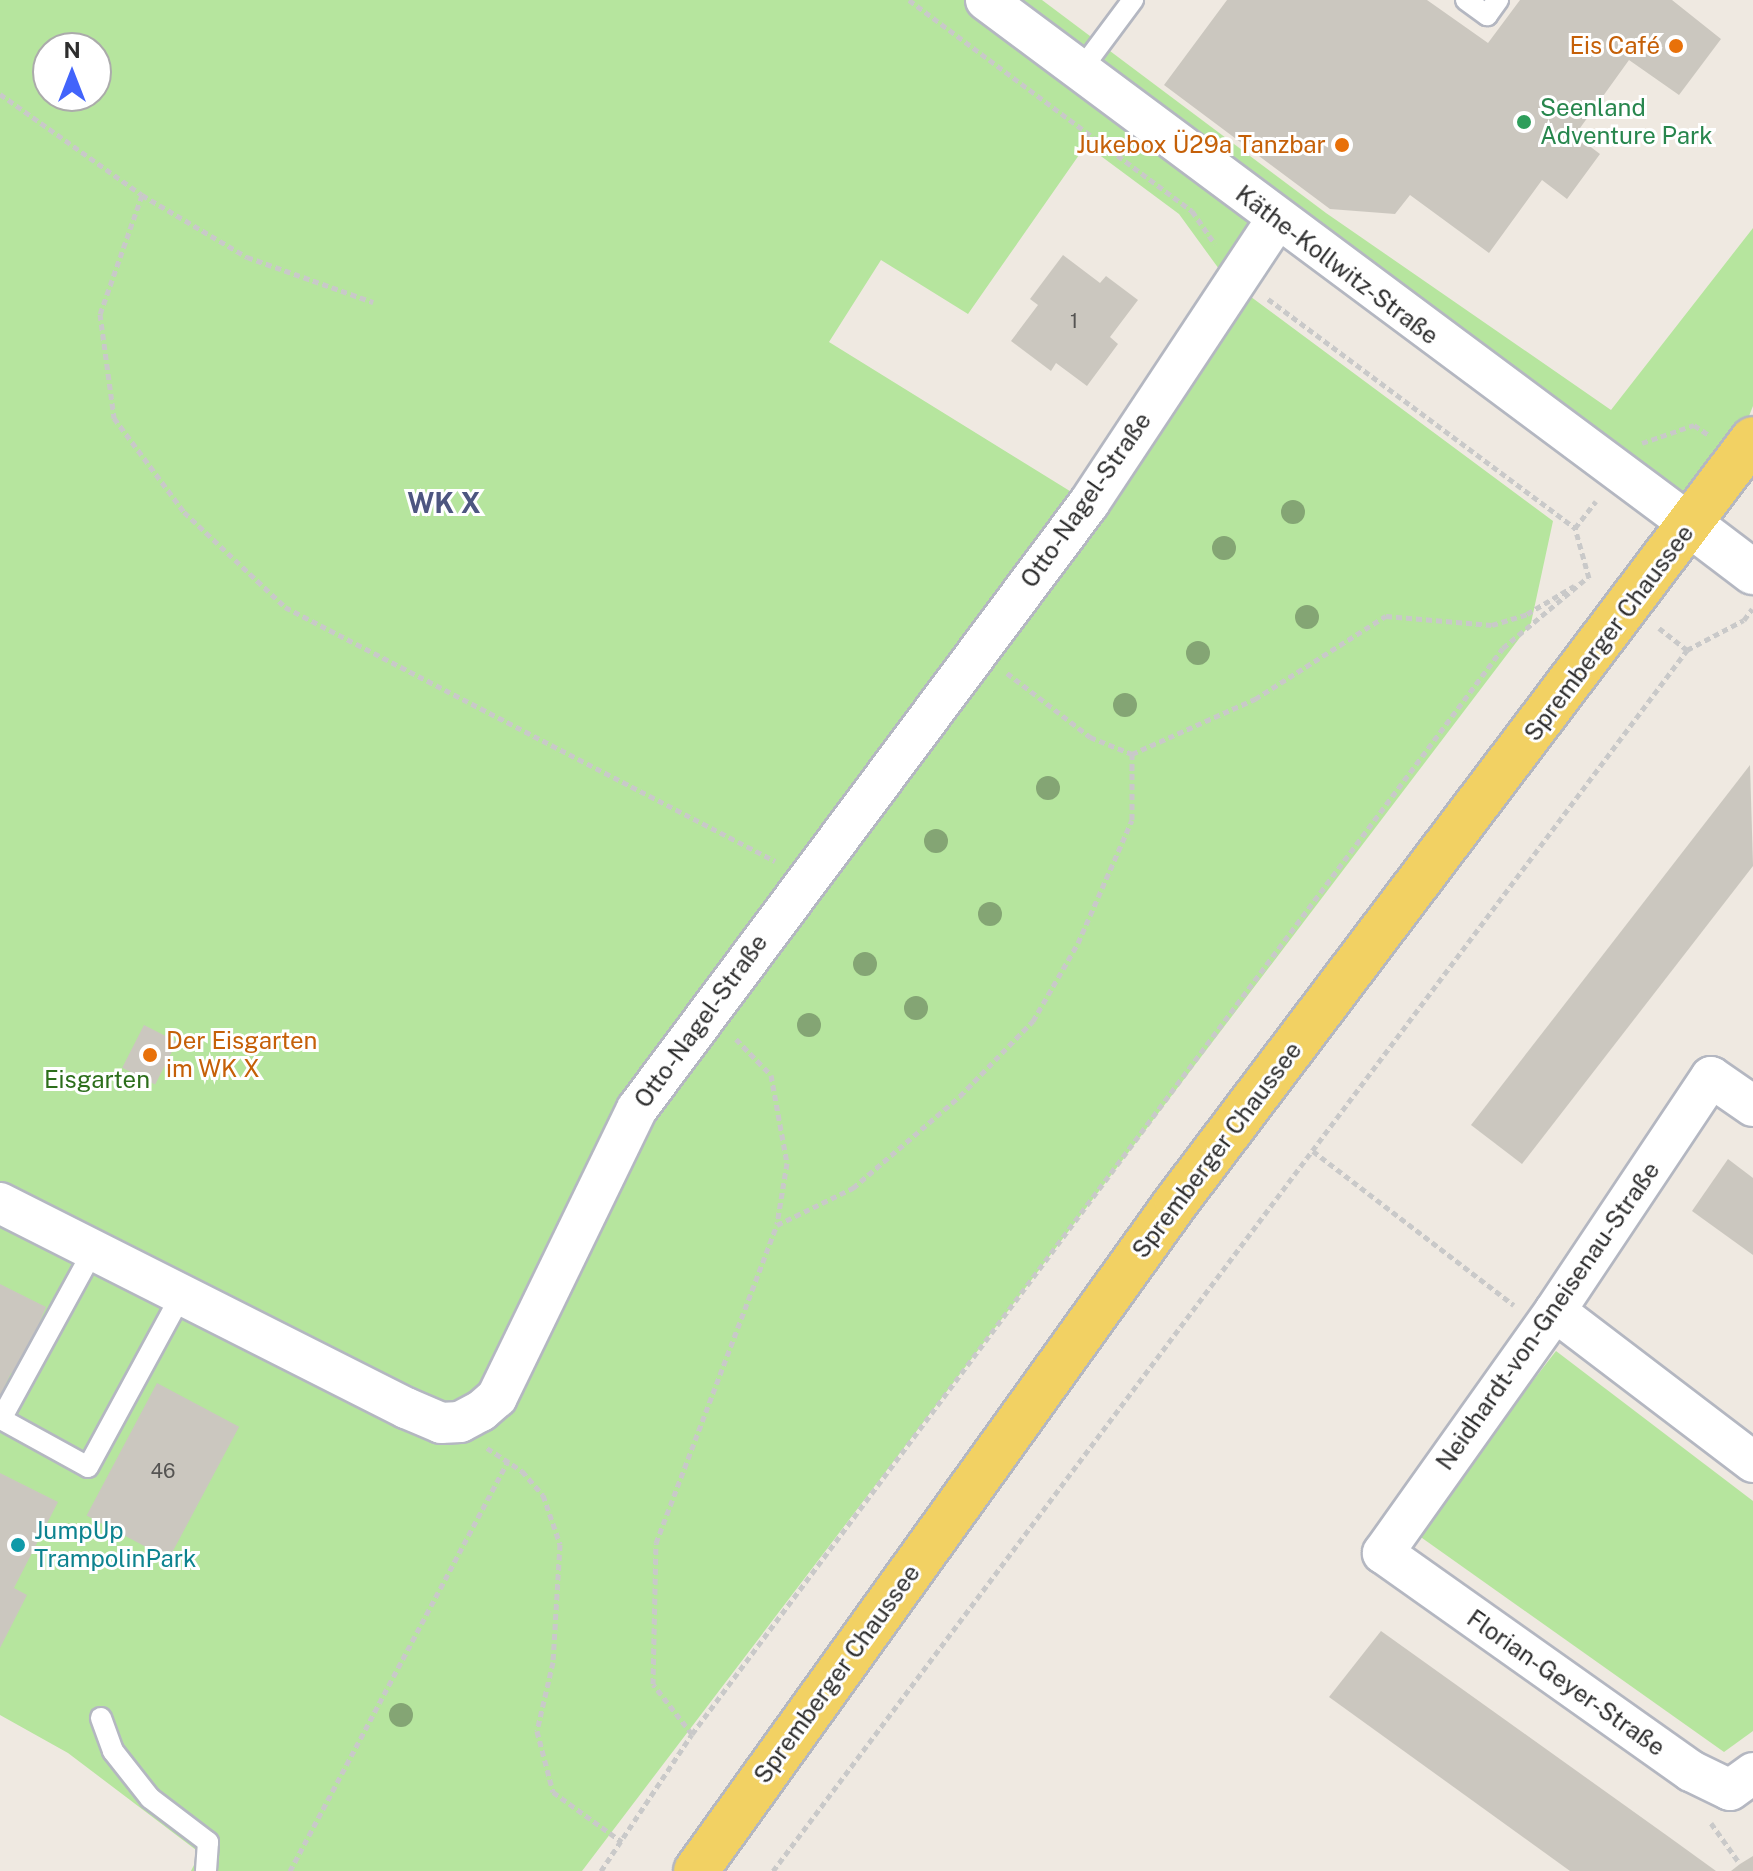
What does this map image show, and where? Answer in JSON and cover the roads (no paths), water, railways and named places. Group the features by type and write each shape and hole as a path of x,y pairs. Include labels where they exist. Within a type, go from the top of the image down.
{"main road":[{"name":"Spremberger Chaussee","path":"696,1871 1177,1201 1631,607 1753,439"}],"street":[{"name":"Käthe-Kollwitz-Straße","path":"986,0 1276,220 1691,525"},
{"name":"Otto-Nagel-Straße","path":"181,1296 441,1423 460,1422 497,1397 637,1109 807,877 1089,503 1276,220"},
{"path":"1691,525 1753,572"},
{"name":"Neidhardt-von-Gneisenau-Straße","path":"1383,1553 1549,1319 1711,1077 1753,1106"},
{"path":"0,1203 181,1296"},
{"path":"1549,1319 1753,1462"},
{"name":"Florian-Geyer-Straße","path":"1383,1553 1691,1771 1730,1790 1753,1773"}],"lane":[{"path":"1080,71 1133,0"},
{"path":"1466,0 1487,15 1498,0"},
{"path":"93,1251 1,1419 88,1467 181,1296"},
{"path":"101,1718 113,1751 150,1798 208,1842 206,1871"}],"place":[{"name":"Eis Café","path":"1676,46"},
{"name":"Seenland Adventure Park","path":"1524,122"},
{"name":"Jukebox Ü29a Tanzbar","path":"1342,145"},
{"name":"Der Eisgarten im WK X","path":"150,1055"},
{"name":"JumpUp TrampolinPark","path":"18,1545"}],"district":[{"name":"WK X","path":"444,503"}],"park label":[{"name":"Eisgarten","path":"97,1080"}]}
